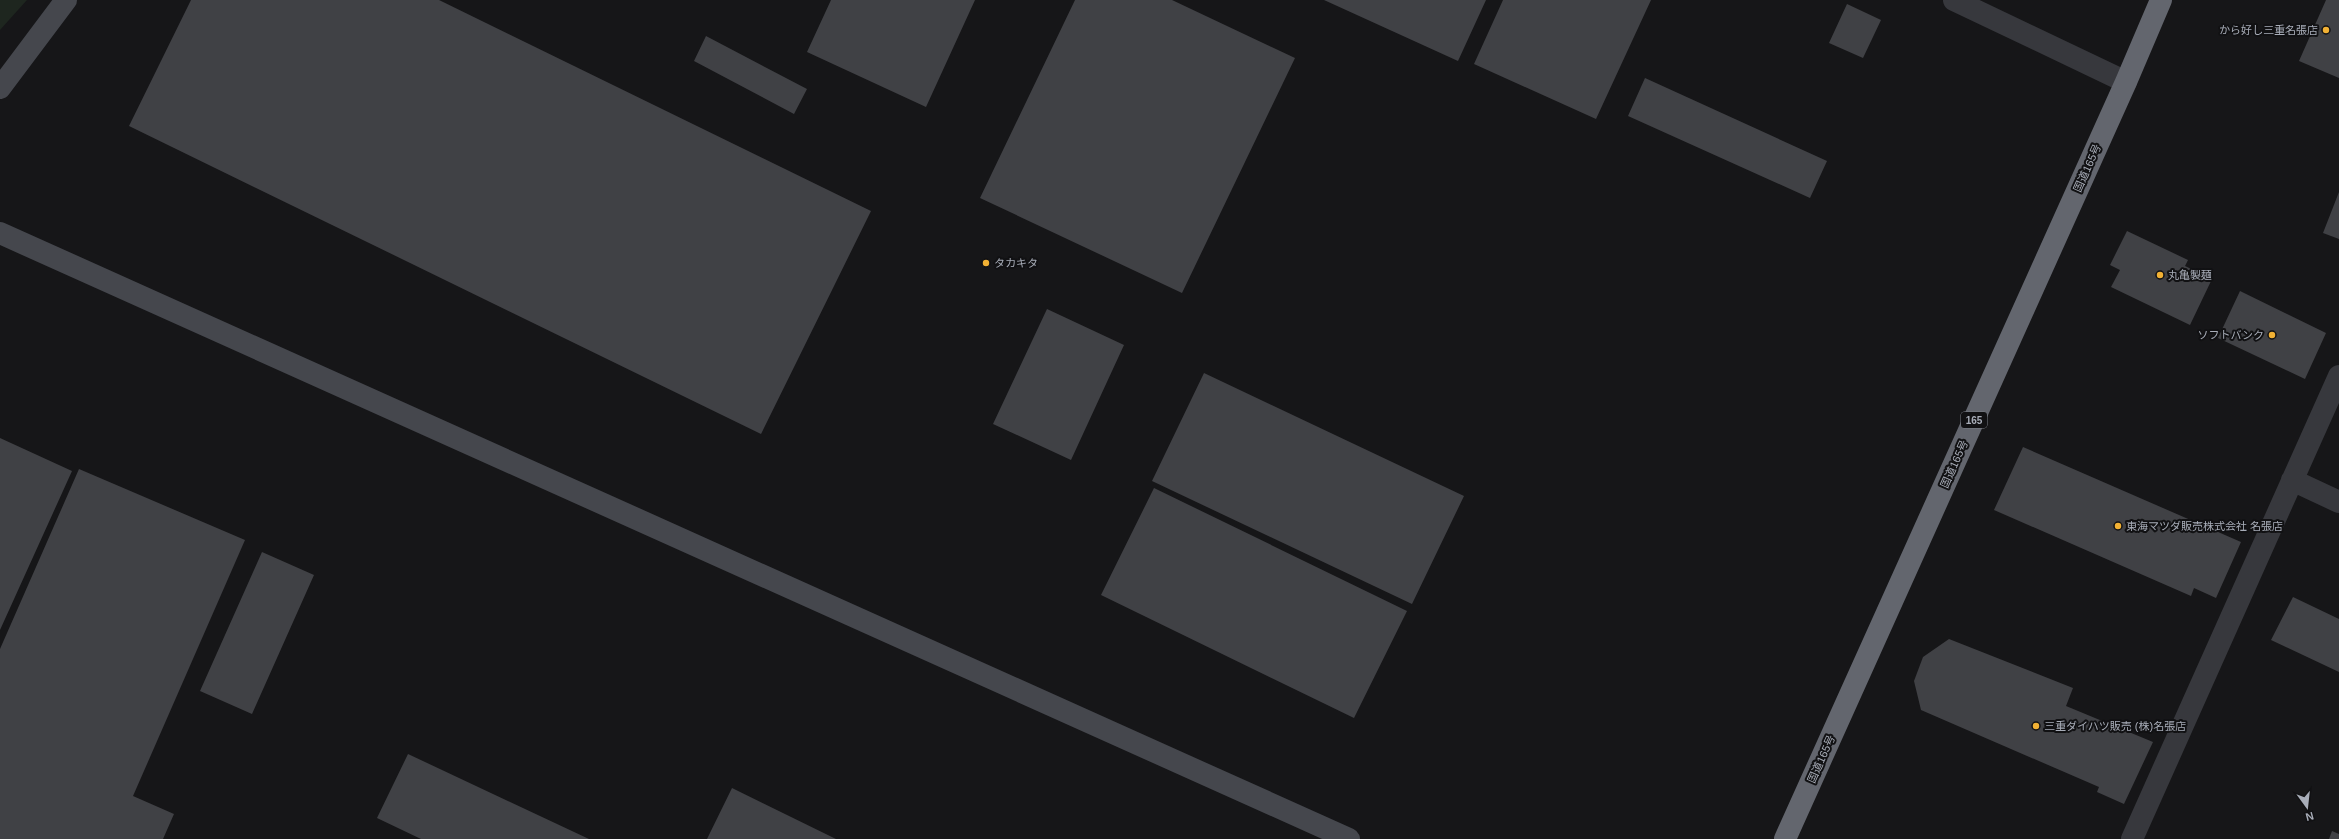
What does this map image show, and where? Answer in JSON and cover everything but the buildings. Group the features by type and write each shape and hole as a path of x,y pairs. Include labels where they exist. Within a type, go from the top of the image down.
{"highway":[{"name":"国道165号","path":"1785,839 2126,82 2161,0"}],"street":[{"path":"0,88 66,0"},
{"path":"1954,0 2126,82"},
{"path":"0,233 1349,839"},
{"path":"2132,839 2339,376"},
{"path":"2292,480 2339,502"}],"shaded area":[{"path":"0,0 27,0 0,30"}],"place":[{"name":"から好し三重名張店","path":"2326,30"},
{"name":"タカキタ","path":"986,263"},
{"name":"丸亀製麺","path":"2160,275"},
{"name":"ソフトバンク","path":"2272,335"},
{"name":"東海マツダ販売株式会社 名張店","path":"2118,526"},
{"name":"三重ダイハツ販売 (株)名張店","path":"2036,726"}]}
